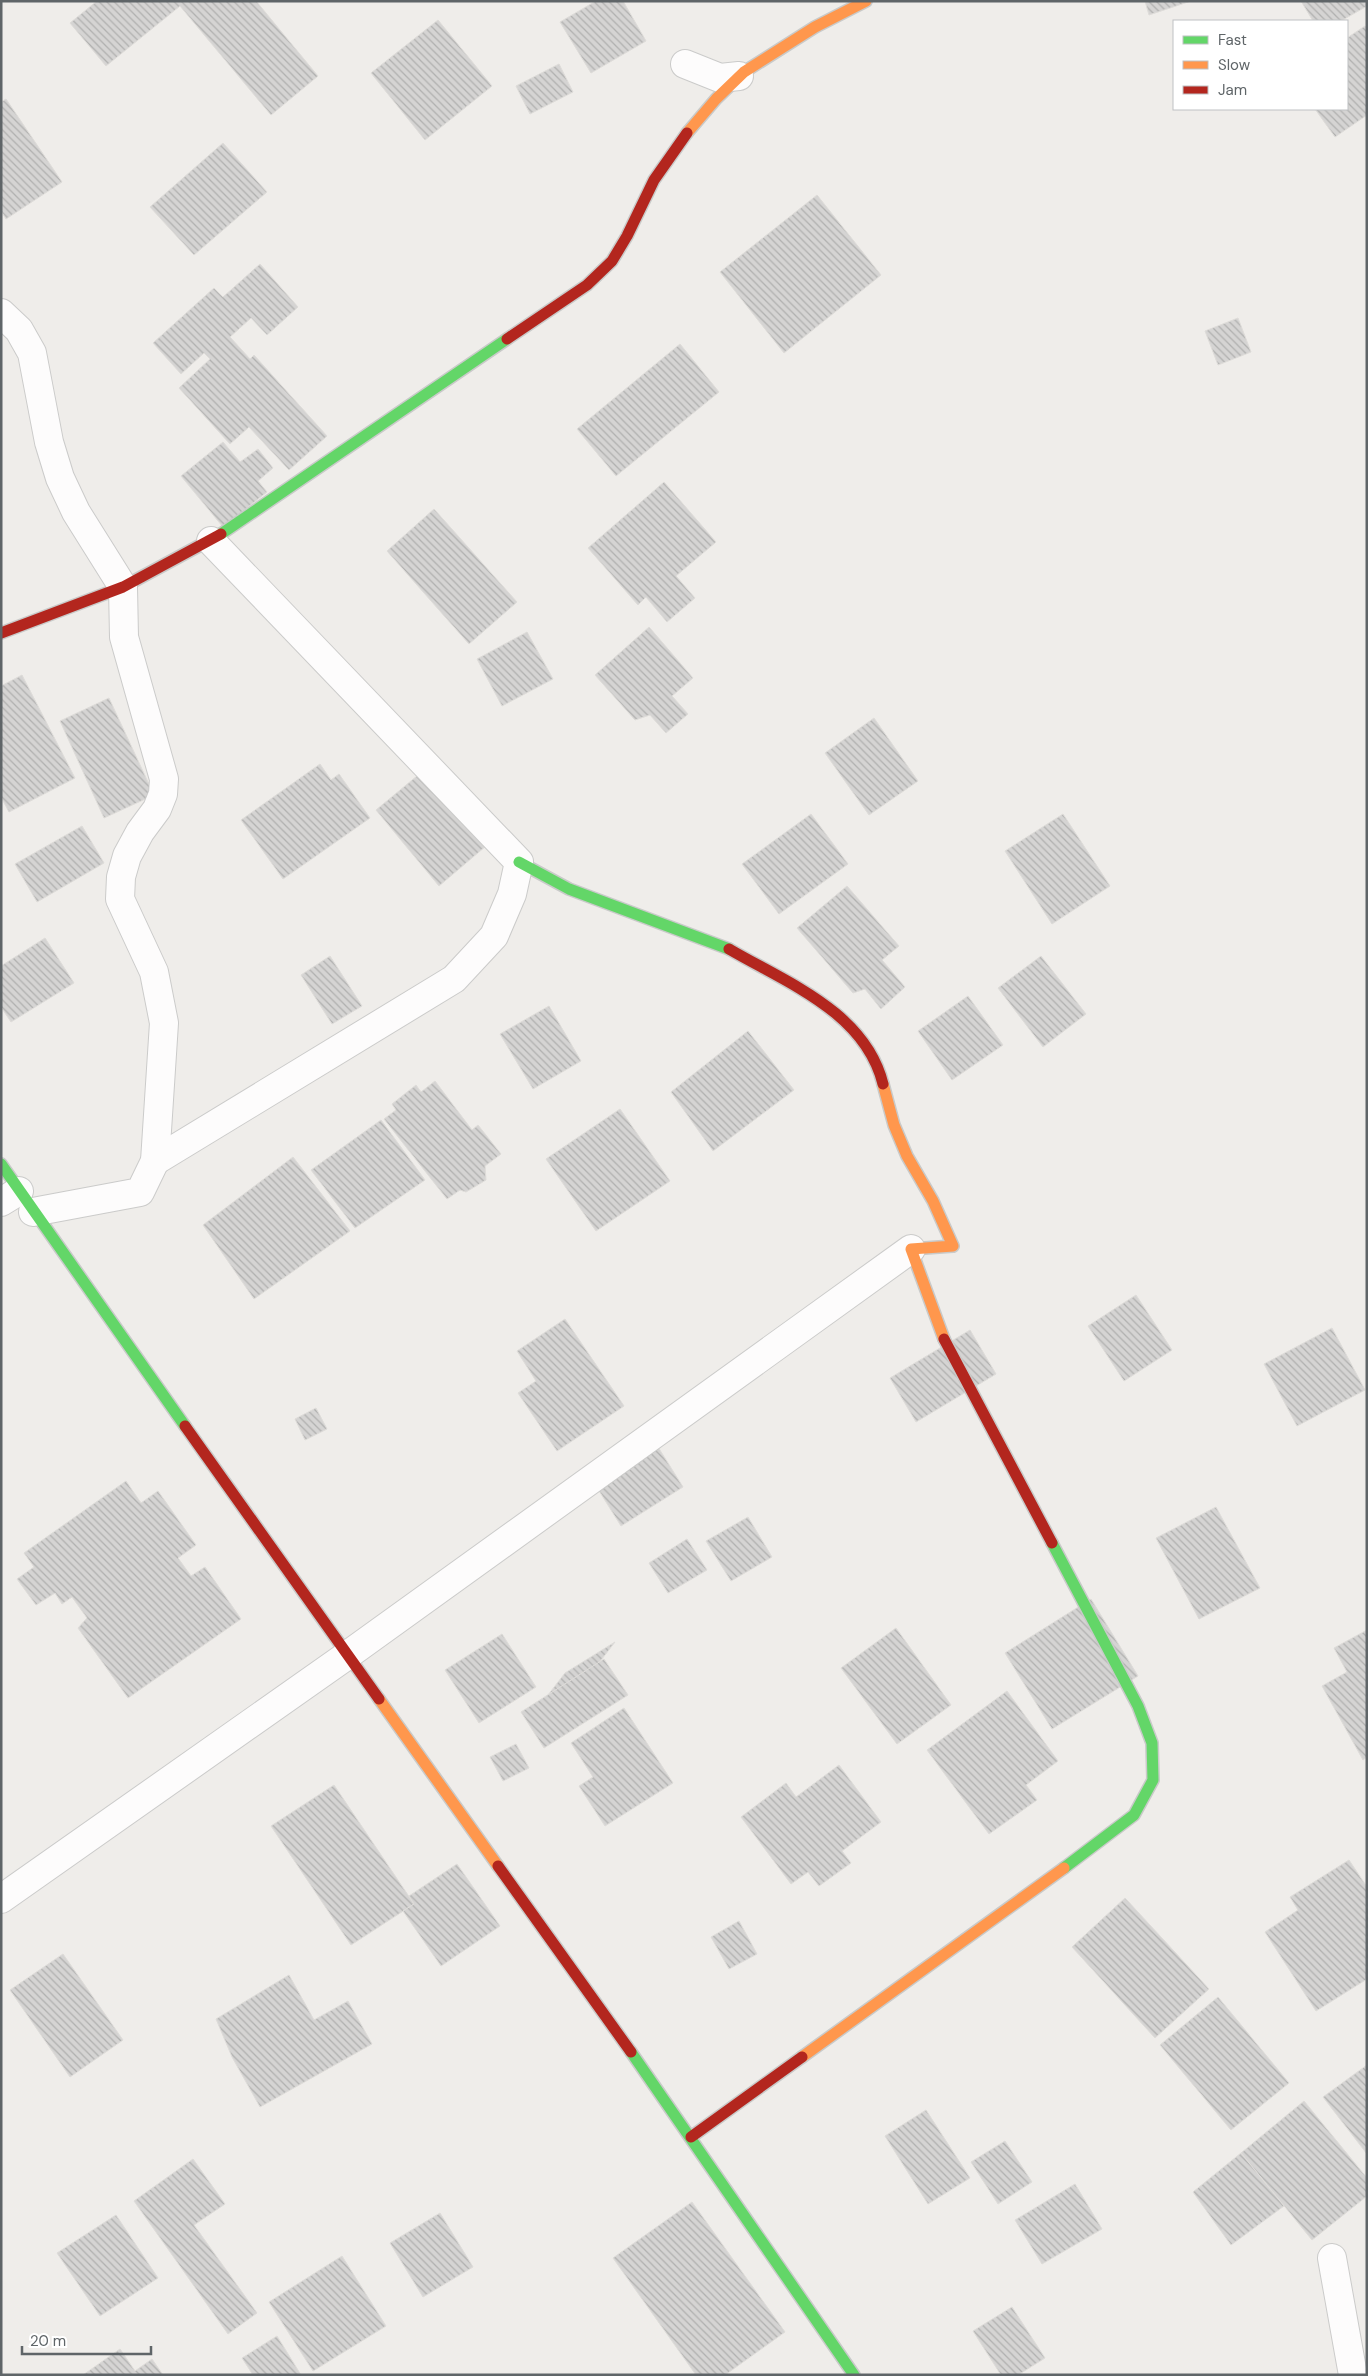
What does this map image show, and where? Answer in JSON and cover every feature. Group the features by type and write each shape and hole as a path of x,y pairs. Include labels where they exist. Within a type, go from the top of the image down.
{"street":[{"path":"1,633 123,587 211,541 587,285 604,272 620,251 653,181 664,165 739,76 795,39 836,15 866,1"},
{"path":"685,64 720,78 739,76"},
{"path":"1,313 19,330 32,353 49,442 60,478 76,512 123,587 124,636 164,779 163,794 157,809 140,832 127,856 121,877 120,899 154,972 164,1023 155,1161 140,1192 18,1202"},
{"path":"1,1898 349,1654 912,1249 953,1246 933,1201 907,1156 894,1125 880,1071 862,1038 828,1006 726,948 568,889 519,862 211,541"},
{"path":"155,1161 454,979 494,936 512,894 519,862"},
{"path":"1,1164 18,1202 349,1654 691,2137 854,2375"},
{"path":"691,2137 1113,1833 1134,1815 1153,1780 1152,1743 1138,1706 943,1337 912,1249"},
{"path":"1332,2258 1353,2375"}],"building":[{"path":"97,1 256,1 318,76 271,115 180,6 106,66 70,23"},
{"path":"596,1 623,1 646,41 591,73 560,22"},
{"path":"1145,1 1191,1 1149,15"},
{"path":"1301,1 1367,1 1367,6 1343,20 1312,20"},
{"path":"438,20 492,86 425,140 371,73"},
{"path":"1365,26 1367,28 1367,115 1335,137 1316,110 1348,110 1348,37"},
{"path":"559,64 573,92 530,114 516,86"},
{"path":"6,99 62,182 6,219 1,211 1,102"},
{"path":"223,143 267,192 194,255 150,207"},
{"path":"817,195 881,275 784,353 720,272"},
{"path":"260,264 298,307 267,335 251,318 230,337 250,359 254,355 327,436 289,470 249,427 230,444 179,388 210,359 204,353 181,374 153,343 214,288 223,297"},
{"path":"1238,318 1251,352 1218,365 1205,331"},
{"path":"680,344 719,392 616,476 577,429"},
{"path":"223,442 240,462 258,449 273,468 258,481 267,492 223,527 181,476"},
{"path":"664,482 716,542 676,576 695,598 667,622 646,597 638,605 588,548"},
{"path":"434,509 517,602 469,644 387,551"},
{"path":"649,627 693,678 672,696 688,714 666,733 650,715 635,720 595,675"},
{"path":"527,632 553,679 502,706 477,659"},
{"path":"22,675 75,778 9,812 1,797 1,686"},
{"path":"109,698 154,795 104,818 60,721"},
{"path":"874,718 918,781 869,815 825,753"},
{"path":"320,764 331,780 339,774 370,818 283,879 241,820"},
{"path":"423,771 486,846 439,886 376,810"},
{"path":"811,814 848,864 779,914 742,864"},
{"path":"1063,814 1110,886 1052,924 1005,851"},
{"path":"82,826 104,863 37,902 15,864"},
{"path":"847,886 899,946 882,960 905,987 881,1009 865,989 853,993 797,928"},
{"path":"45,938 74,983 11,1022 1,1007 1,966"},
{"path":"330,956 362,1006 332,1024 301,975"},
{"path":"1041,956 1086,1014 1043,1047 998,988"},
{"path":"968,996 1003,1045 952,1080 918,1031"},
{"path":"549,1006 581,1061 533,1089 500,1034"},
{"path":"748,1031 794,1090 713,1151 671,1092"},
{"path":"435,1081 472,1130 478,1125 501,1154 485,1166 486,1180 466,1192 460,1190 447,1199 384,1119 396,1110 392,1104 416,1085 421,1092"},
{"path":"620,1109 670,1181 596,1231 546,1159"},
{"path":"381,1120 425,1180 355,1228 311,1170"},
{"path":"293,1157 350,1231 254,1299 203,1225"},
{"path":"1136,1295 1172,1350 1124,1381 1088,1326"},
{"path":"565,1319 624,1406 557,1451 518,1393 536,1381 517,1351"},
{"path":"1332,1328 1365,1390 1297,1426 1264,1364"},
{"path":"970,1330 996,1374 916,1422 890,1378"},
{"path":"316,1408 327,1429 305,1440 295,1419"},
{"path":"648,1431 683,1487 621,1526 586,1470"},
{"path":"126,1481 141,1503 158,1491 196,1545 178,1558 191,1576 205,1567 241,1619 128,1698 78,1628 87,1618 72,1597 62,1604 55,1593 36,1605 17,1579 34,1567 24,1553"},
{"path":"1216,1507 1260,1588 1199,1619 1156,1538"},
{"path":"748,1517 772,1557 731,1581 706,1541"},
{"path":"687,1539 707,1570 668,1593 649,1563"},
{"path":"1091,1599 1138,1676 1052,1729 1005,1653"},
{"path":"896,1628 951,1705 897,1744 841,1668"},
{"path":"1367,1630 1367,1757 1363,1760 1322,1686 1347,1672 1334,1648"},
{"path":"502,1634 536,1687 479,1723 445,1670"},
{"path":"615,1642 598,1664 548,1695 565,1673"},
{"path":"604,1659 628,1695 544,1748 521,1712"},
{"path":"1007,1691 1058,1761 1026,1785 1037,1800 989,1834 927,1750"},
{"path":"624,1708 673,1783 605,1826 579,1786 593,1777 571,1743"},
{"path":"516,1744 529,1768 503,1781 490,1757"},
{"path":"839,1765 881,1822 842,1851 851,1863 819,1886 808,1872 791,1884 741,1817 786,1783 796,1797"},
{"path":"334,1785 414,1904 351,1945 271,1826"},
{"path":"1349,1860 1367,1887 1367,1979 1316,2011 1265,1932 1298,1910 1290,1897"},
{"path":"457,1864 500,1926 441,1966 403,1911 414,1904 409,1896"},
{"path":"1125,1898 1209,1989 1155,2038 1072,1947"},
{"path":"739,1921 757,1954 729,1969 711,1937"},
{"path":"63,1954 123,2040 70,2077 10,1990"},
{"path":"289,1975 314,2020 348,2001 372,2044 260,2107 232,2057 216,2019"},
{"path":"1218,1997 1289,2083 1231,2130 1160,2045"},
{"path":"1367,2065 1367,2154 1323,2097"},
{"path":"1304,2101 1367,2178 1367,2196 1312,2240 1241,2153"},
{"path":"926,2110 970,2178 928,2204 885,2136"},
{"path":"1005,2141 1032,2182 998,2204 971,2162"},
{"path":"1241,2153 1284,2206 1231,2245 1193,2192"},
{"path":"193,2159 225,2204 194,2225 257,2313 228,2334 134,2201"},
{"path":"1075,2184 1102,2229 1042,2264 1015,2220"},
{"path":"692,2202 785,2332 725,2375 696,2375 613,2258"},
{"path":"440,2213 473,2267 423,2297 390,2243"},
{"path":"116,2215 158,2278 100,2316 57,2253"},
{"path":"342,2256 386,2326 313,2371 269,2302"},
{"path":"1012,2307 1045,2358 1018,2375 1001,2375 973,2331"},
{"path":"277,2336 301,2375 253,2375 242,2358"},
{"path":"120,2349 135,2371 152,2359 163,2375 83,2375"}],"traffic: fast":[{"path":"221,534 507,339"},
{"path":"519,862 569,889 729,949"},
{"path":"1,1164 185,1426"},
{"path":"1052,1543 1138,1706 1152,1743 1153,1780 1134,1815 1064,1868"},
{"path":"631,2052 854,2375"}],"traffic: slow":[{"path":"687,133 716,99 744,72 815,27 866,1"},
{"path":"883,1084 894,1125 907,1156 933,1201 953,1246 911,1249 944,1339"},
{"path":"379,1699 498,1866"},
{"path":"802,2057 1064,1868"}],"traffic: jam":[{"path":"507,339 587,285 612,261 627,236 654,180 687,133"},
{"path":"1,633 123,587 221,534"},
{"path":"729,949 821,1002 842,1019 859,1037 874,1059 883,1084"},
{"path":"944,1339 1052,1543"},
{"path":"185,1426 379,1699"},
{"path":"498,1866 631,2052"},
{"path":"691,2137 802,2057"}]}
